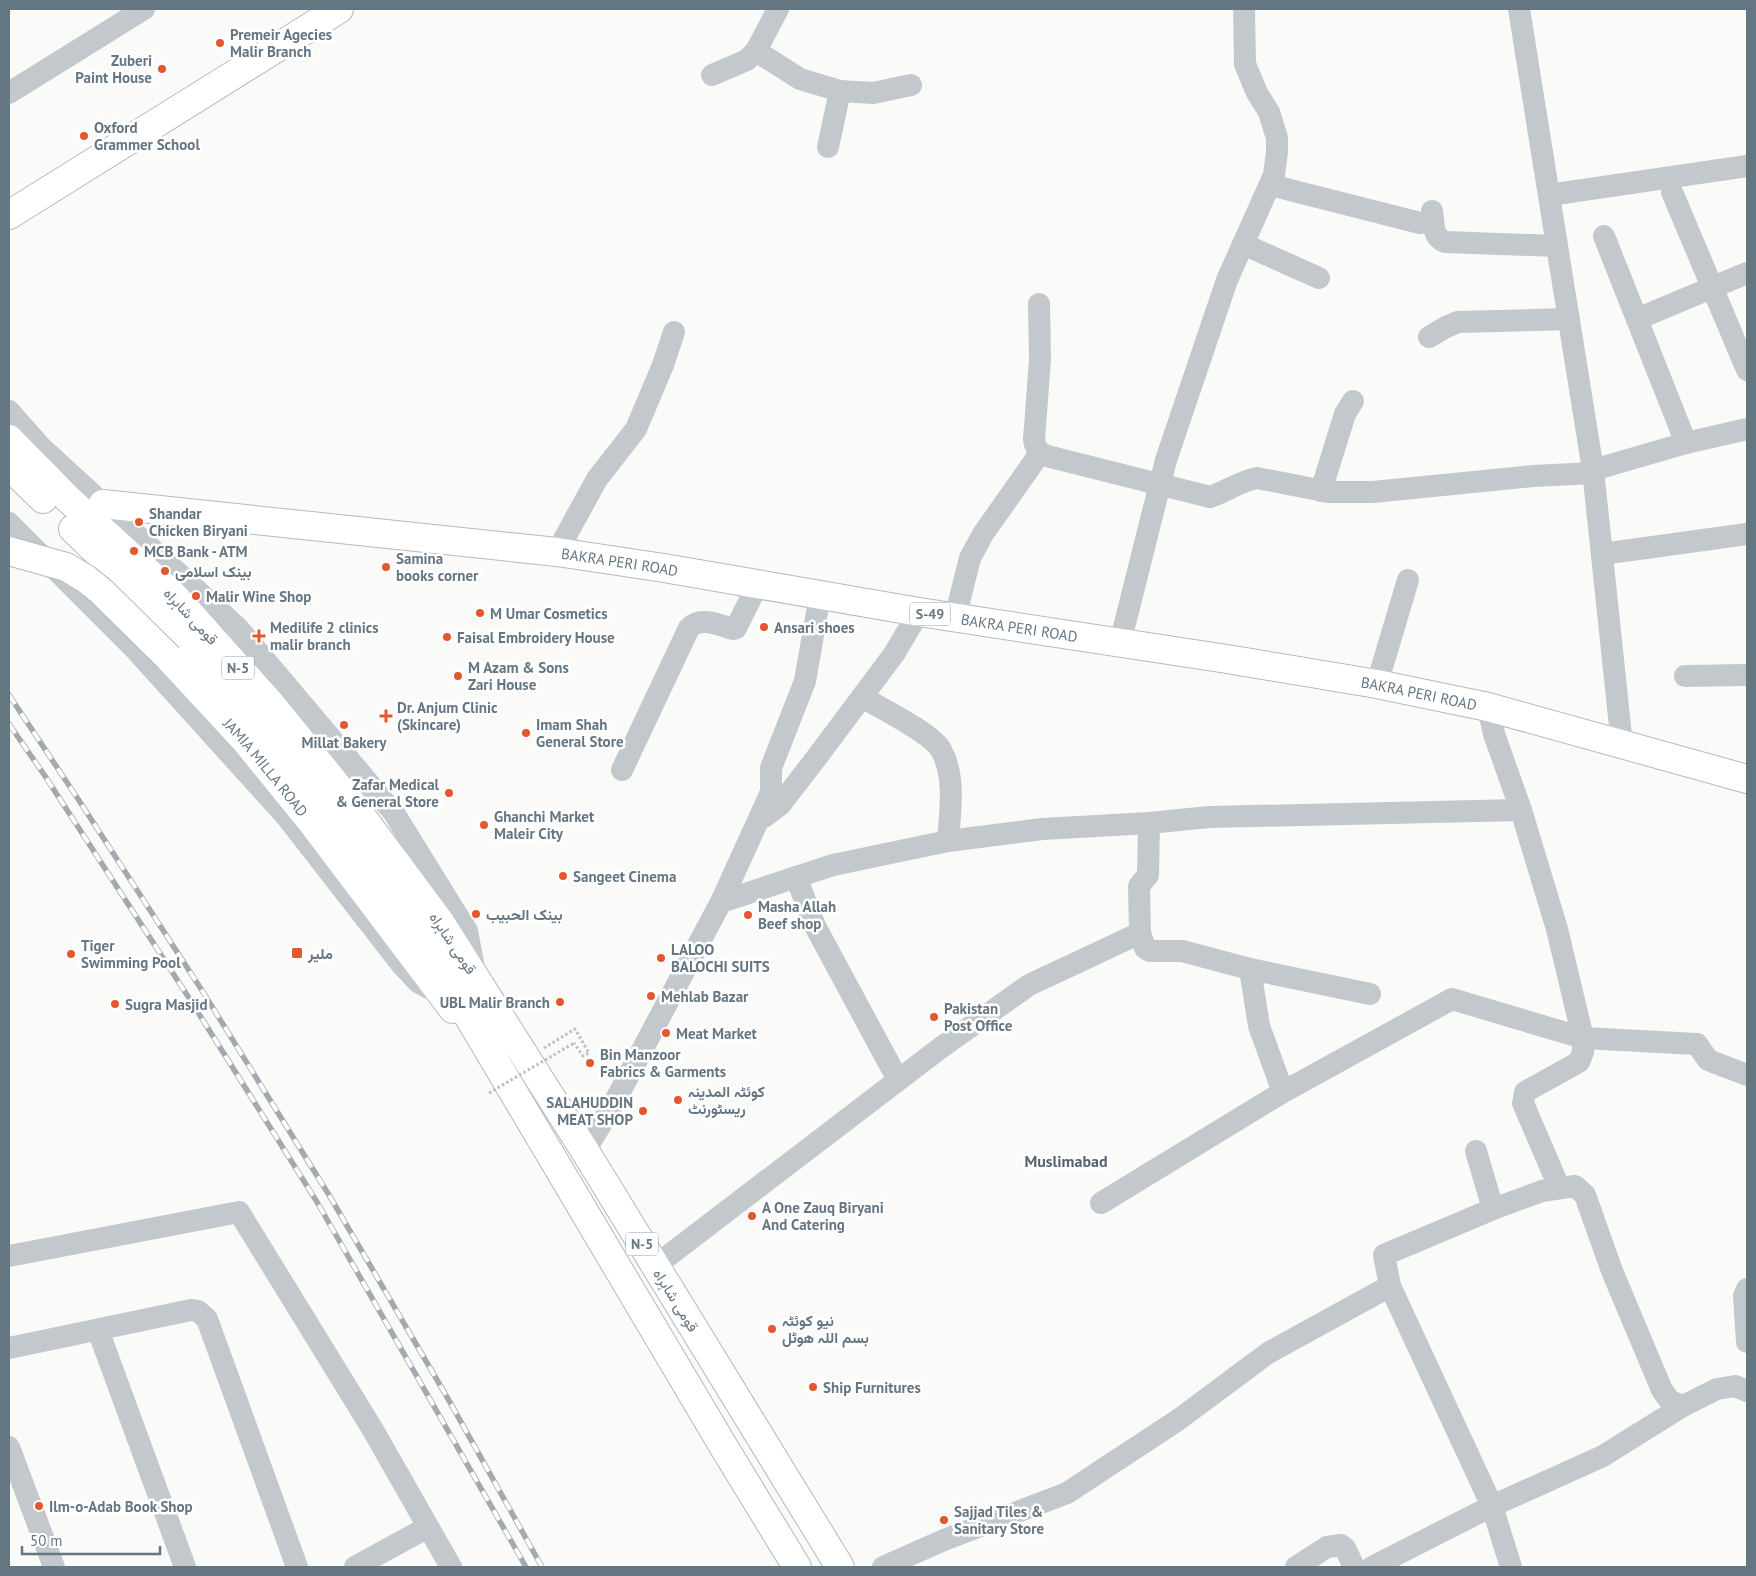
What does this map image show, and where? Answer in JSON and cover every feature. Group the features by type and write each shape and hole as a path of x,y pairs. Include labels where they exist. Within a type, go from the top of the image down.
{"main road":[{"path":"9,199 308,9"},
{"path":"9,215 339,9"},
{"name":"قومی شاہراہ","path":"9,439 67,498 174,596 270,703 357,810 430,928 480,1037 797,1567"},
{"name":"قومی شاہراہ","path":"9,466 156,609 251,714 430,928 475,976 585,1151 840,1567"},
{"name":"BAKRA PERI ROAD","path":"102,504 557,552 664,568 955,618 1377,684 1488,707 1747,779"},
{"name":"JAMIA MILLA ROAD","path":"9,551 66,567 86,578 169,658 245,740 373,901 443,996 480,1037"}],"street":[{"path":"9,93 144,9"},
{"path":"712,75 747,60 756,51 778,9"},
{"path":"1120,643 1166,460 1227,280 1274,175 1278,152 1277,138 1270,112 1257,93 1245,64 1244,9"},
{"path":"1519,9 1594,472 1622,745"},
{"path":"756,51 800,78 840,91 873,93 911,85"},
{"path":"828,146 840,91"},
{"path":"1549,195 1747,166"},
{"path":"1270,185 1426,217 1435,236 1445,242 1558,246"},
{"path":"1672,192 1747,370"},
{"path":"1604,236 1686,443"},
{"path":"1243,244 1319,278"},
{"path":"1637,319 1747,273"},
{"path":"1039,304 1040,360 1034,439 1035,446 1040,453 1210,497 1250,479 1257,478 1329,492 1372,492 1594,472 1686,443 1747,429"},
{"path":"1429,337 1458,322 1569,319"},
{"path":"557,552 597,479 636,429 663,365 674,332"},
{"path":"1321,491 1346,414 1354,401"},
{"path":"9,411 41,447 238,628 394,813 467,931 475,976"},
{"path":"955,618 970,558 983,534 1040,453"},
{"path":"9,523 136,649 286,816 402,965 418,982 443,996"},
{"path":"1602,554 1747,538"},
{"path":"1377,684 1408,580"},
{"path":"622,770 689,628 694,623 703,621 733,630 736,628 758,584"},
{"path":"585,1151 615,1101 721,902 758,823 771,792 771,768 806,681 820,595"},
{"path":"758,823 780,805 862,698 894,654 919,612"},
{"path":"1685,676 1747,675"},
{"path":"862,698 916,730 941,749 945,759 951,790 948,841"},
{"path":"1488,707 1494,734 1521,810 1557,929 1584,1038 1583,1052 1579,1062 1525,1092 1523,1103 1560,1187"},
{"path":"721,902 833,865 948,841 1042,829 1150,823 1209,817 1521,810"},
{"path":"1150,823 1148,875 1139,886 1140,933 1145,948 1150,951 1182,951 1250,969 1370,994"},
{"path":"796,878 815,926 898,1080"},
{"path":"655,1266 898,1080 1029,985 1140,933"},
{"path":"1250,969 1259,1026 1283,1092"},
{"path":"1101,1203 1283,1092 1452,999 1584,1038 1697,1044 1708,1060 1747,1075"},
{"path":"1476,1151 1493,1209"},
{"path":"1511,1567 1492,1506 1390,1286 1384,1255 1493,1209 1542,1191 1576,1186 1585,1195 1612,1271 1662,1390 1670,1401 1683,1406"},
{"path":"9,1256 239,1212 373,1430 451,1567"},
{"path":"883,1567 944,1540 1067,1493 1178,1420 1268,1353 1390,1286"},
{"path":"1747,1289 1744,1296 1747,1342"},
{"path":"9,1348 191,1310 203,1314 207,1319 297,1567"},
{"path":"98,1330 185,1567"},
{"path":"1372,1567 1492,1506 1603,1456 1683,1406 1717,1390 1735,1386 1747,1391"},
{"path":"9,1447 18,1498 54,1567"},
{"path":"355,1567 428,1527"},
{"path":"1296,1567 1326,1547 1341,1545 1345,1548 1354,1567"}],"path":[{"path":"490,1093 574,1043 583,1056 589,1053 575,1029 526,1058"}],"railway":[{"path":"9,695 203,992 329,1195 447,1397 542,1567"},
{"path":"9,724 45,776 189,998 317,1202 526,1567"}],"place":[{"name":"Premeir Agecies Malir Branch","path":"220,43"},
{"name":"Zuberi Paint House","path":"162,69"},
{"name":"Oxford Grammer School","path":"84,136"},
{"name":"Shandar Chicken Biryani","path":"139,522"},
{"name":"MCB Bank - ATM","path":"134,551"},
{"name":"Samina books corner","path":"386,567"},
{"name":"بینک اسلامی","path":"165,571"},
{"name":"Malir Wine Shop","path":"196,596"},
{"name":"M Umar Cosmetics","path":"480,613"},
{"name":"Ansari shoes","path":"764,627"},
{"name":"Medilife 2 clinics malir branch","path":"259,636"},
{"name":"Faisal Embroidery House","path":"447,637"},
{"name":"M Azam & Sons Zari House","path":"458,676"},
{"name":"Dr. Anjum Clinic (Skincare)","path":"386,716"},
{"name":"Millat Bakery","path":"344,725"},
{"name":"Imam Shah General Store","path":"526,733"},
{"name":"Zafar Medical & General Store","path":"449,793"},
{"name":"Ghanchi Market Maleir City","path":"484,825"},
{"name":"Sangeet Cinema","path":"563,876"},
{"name":"بينک الحبيب","path":"476,914"},
{"name":"Masha Allah Beef shop","path":"748,915"},
{"name":"ملیر","path":"297,953"},
{"name":"Tiger Swimming Pool","path":"71,954"},
{"name":"LALOO BALOCHI SUITS","path":"661,958"},
{"name":"Mehlab Bazar","path":"651,996"},
{"name":"UBL Malir Branch","path":"560,1002"},
{"name":"Sugra Masjid","path":"115,1004"},
{"name":"Pakistan Post Office","path":"934,1017"},
{"name":"Meat Market","path":"666,1033"},
{"name":"Bin Manzoor Fabrics & Garments","path":"590,1063"},
{"name":"کوئٹہ المدینہ ریسٹورنٹ","path":"678,1100"},
{"name":"SALAHUDDIN MEAT SHOP","path":"643,1111"},
{"name":"A One Zauq Biryani And Catering","path":"752,1216"},
{"name":"نیو کوئٹہ بسم اللہ ھوٹل","path":"772,1329"},
{"name":"Ship Furnitures","path":"813,1387"},
{"name":"Ilm-o-Adab Book Shop","path":"39,1506"},
{"name":"Sajjad Tiles & Sanitary Store","path":"944,1520"}],"district":[{"name":"Muslimabad","path":"1066,1161"}]}
